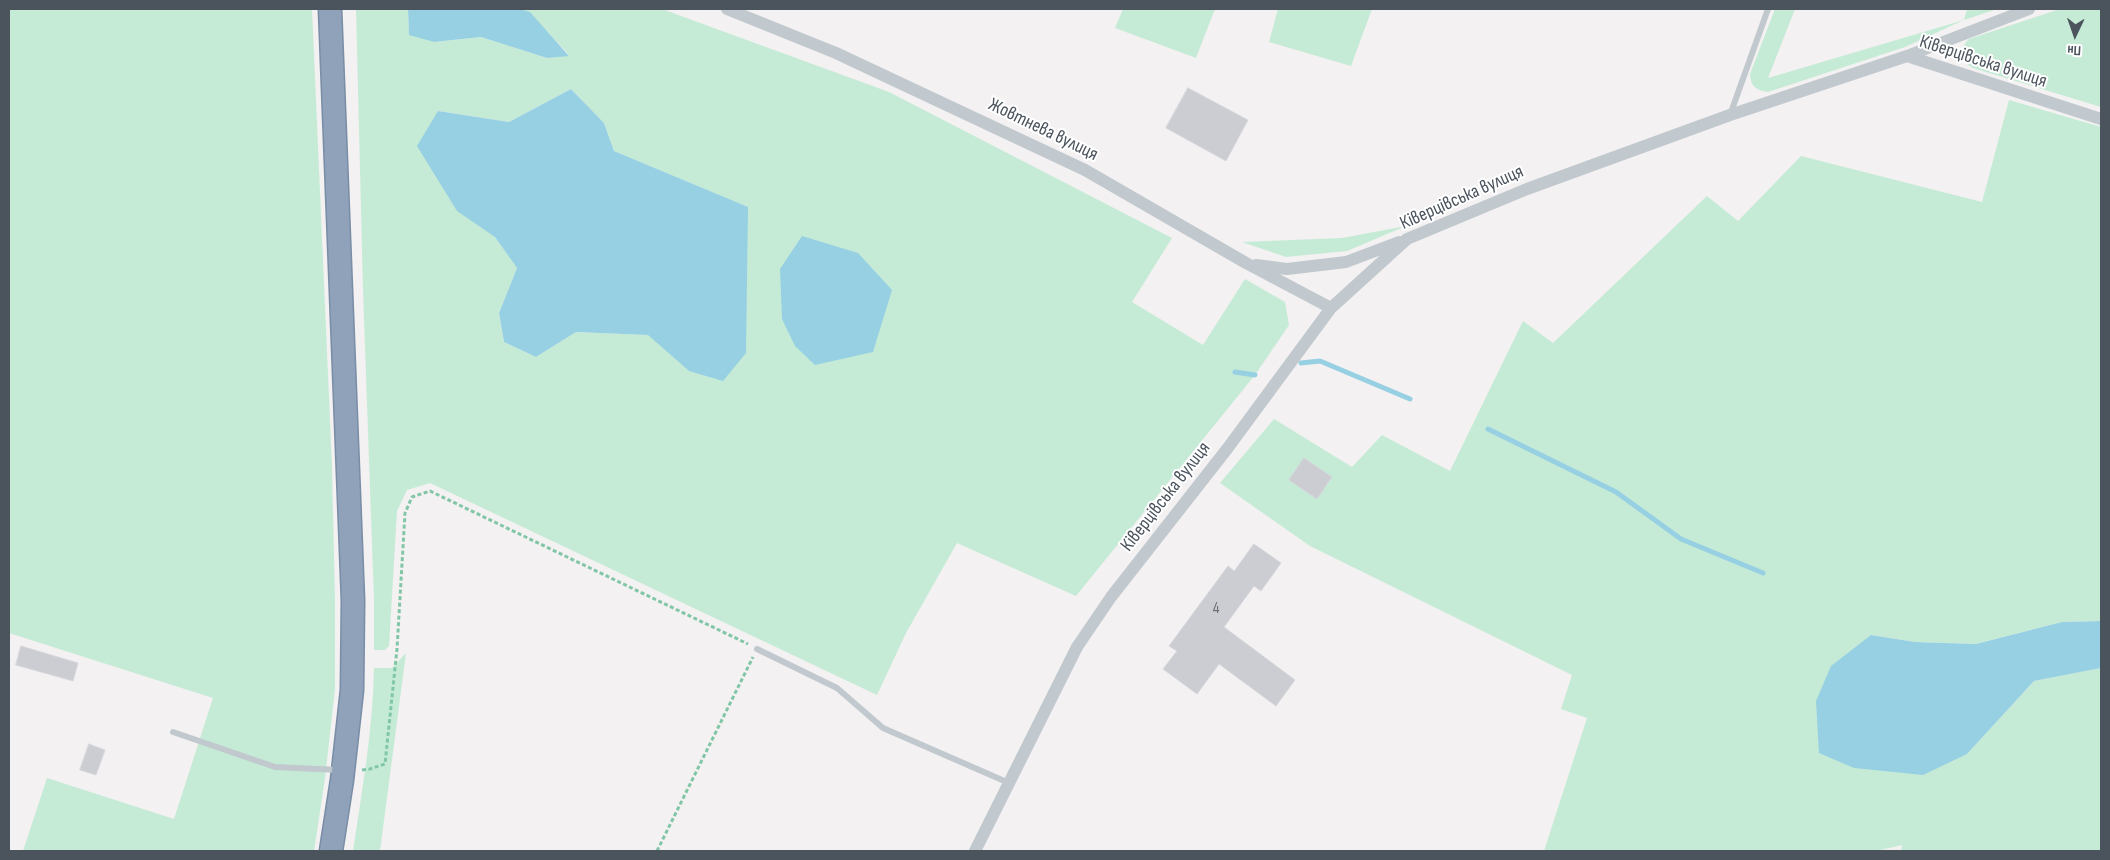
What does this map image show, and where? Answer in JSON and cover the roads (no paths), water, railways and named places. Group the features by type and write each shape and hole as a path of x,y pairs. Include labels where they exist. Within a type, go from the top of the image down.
{"highway":[{"path":"330,9 353,601 352,690 344,770 332,851"}],"street":[{"name":"Жовтнева вулиця","path":"727,9 836,53 1085,170 1246,263 1331,308"},
{"path":"1907,56 2029,9"},
{"name":"Ківерцівська вулиця","path":"975,851 1077,648 1111,597 1228,449 1331,308 1407,239 1527,189 1730,115 1907,56 2101,119"},
{"path":"1246,263 1287,269 1346,262 1407,239"}],"lane":[{"path":"1730,115 1768,9"},
{"path":"757,649 837,688 883,728 1009,783"},
{"path":"173,732 274,767 344,770"}],"water":[{"path":"408,9 519,9 530,12 569,56 547,58 481,37 434,42 409,35"},
{"path":"571,89 604,123 614,151 748,207 746,353 723,381 689,371 648,335 576,332 536,357 504,342 499,313 517,268 495,237 457,211 417,146 438,111 509,122"},
{"path":"802,236 858,253 892,290 873,352 815,365 795,346 782,319 780,269"},
{"path":"2101,621 2101,668 2034,681 1967,754 1923,775 1854,768 1819,753 1816,701 1831,666 1871,635 1915,642 1976,644 2062,622"}],"waterway":[{"path":"1301,363 1320,361 1410,399"},
{"path":"1235,372 1255,375"},
{"path":"1488,429 1616,492 1681,539 1763,573"}]}
